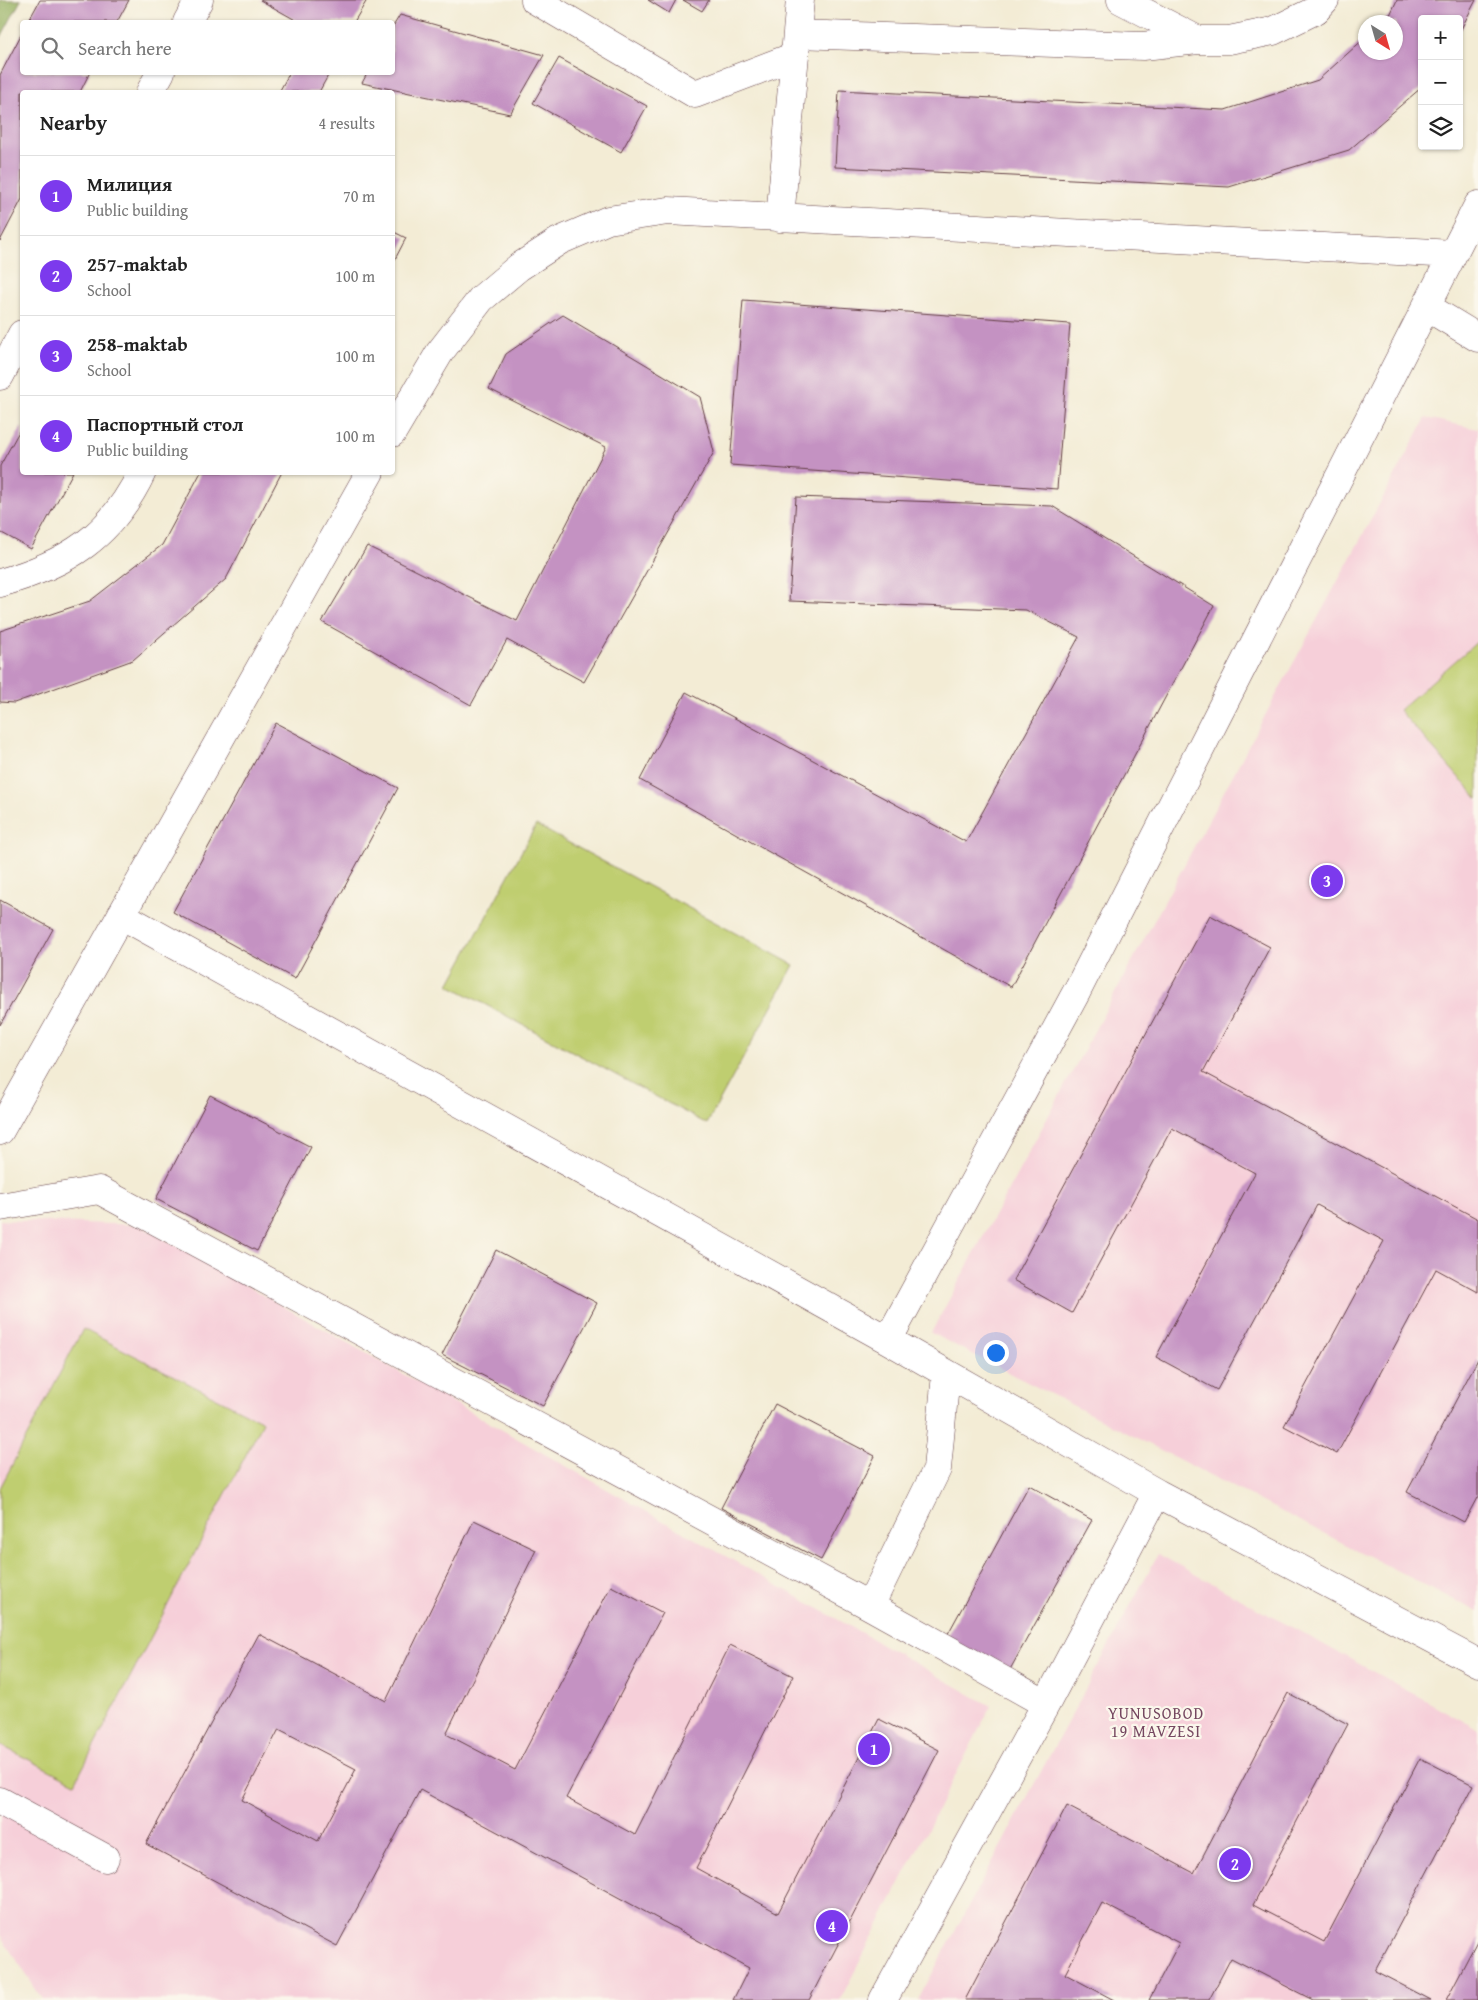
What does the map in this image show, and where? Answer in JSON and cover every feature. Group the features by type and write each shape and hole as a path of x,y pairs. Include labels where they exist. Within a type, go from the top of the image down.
{"street":[{"path":"188,20 199,0"},
{"path":"535,0 695,94 796,45 1143,46 1198,40 1229,40 1273,31 1316,10 1325,0"},
{"path":"780,218 800,0"},
{"path":"1121,0 1198,40"},
{"path":"151,90 159,75"},
{"path":"888,1340 1077,992 1478,204"},
{"path":"395,428 440,352 481,299 519,267 559,241 608,220 668,211 1453,254"},
{"path":"1426,306 1478,338"},
{"path":"0,376 20,338"},
{"path":"0,583 28,575 60,562 89,542 113,518 133,491 141,475"},
{"path":"0,1131 368,475"},
{"path":"121,915 888,1340 1157,1493 1478,1663"},
{"path":"0,1207 99,1190 870,1606 1046,1704"},
{"path":"870,1606 937,1469 946,1374"},
{"path":"883,2000 1046,1704 1157,1493"},
{"path":"0,1801 105,1858"}],"shaded area":[{"path":"1426,418 1478,429 1478,1612 931,1333"},
{"path":"0,1220 139,1225 991,1706 840,2000 43,2000 0,1935"},
{"path":"1158,1554 1478,1729 1478,2000 918,2000"}],"green space":[{"path":"0,0 21,0 0,39"},
{"path":"1478,641 1478,799 1399,710"},
{"path":"536,825 794,965 707,1124 449,985"},
{"path":"83,1329 263,1422 75,1783 0,1745 0,1488"}],"building":[{"path":"40,0 129,0 118,20 29,20"},
{"path":"260,0 367,0 355,20 295,20"},
{"path":"648,0 676,0 669,13"},
{"path":"683,0 709,0 702,11"},
{"path":"1397,0 1476,0 1463,25 1463,15 1418,15 1418,90 1349,150 1229,187 835,167 839,90 1225,110 1318,80 1358,44 1358,60 1403,60 1403,15 1390,15"},
{"path":"400,15 544,55 510,114 362,83 366,75 395,75 395,23"},
{"path":"20,37 20,75 88,75 81,90 20,90 20,203 0,241 0,75"},
{"path":"559,58 647,106 621,152 533,103"},
{"path":"288,75 328,75 320,90 280,90"},
{"path":"395,232 406,238 395,259"},
{"path":"743,300 1070,324 1057,489 730,465"},
{"path":"563,315 700,397 714,452 584,682 507,640 471,705 322,622 367,546 517,621 606,447 489,389 506,354"},
{"path":"20,430 20,475 71,475 31,549 0,532 0,466"},
{"path":"199,475 280,475 226,579 133,660 14,703 0,702 0,631 90,601 162,545"},
{"path":"796,497 1052,506 1214,606 1011,987 640,780 686,692 966,842 1079,637 1026,610 789,601"},
{"path":"276,723 398,788 295,979 173,912"},
{"path":"0,900 53,929 0,1025"},
{"path":"1210,915 1270,947 1203,1072 1478,1219 1478,1292 1436,1269 1337,1454 1284,1426 1384,1241 1317,1205 1217,1390 1156,1357 1255,1173 1172,1128 1072,1313 1013,1280"},
{"path":"210,1095 311,1147 257,1251 156,1199"},
{"path":"496,1250 597,1303 543,1406 442,1355"},
{"path":"1478,1359 1478,1496 1464,1522 1407,1492"},
{"path":"775,1404 875,1456 821,1560 721,1508"},
{"path":"1029,1485 1092,1520 1007,1675 944,1641"},
{"path":"474,1520 536,1550 446,1734 515,1770 611,1586 663,1613 566,1798 635,1835 730,1645 793,1676 696,1868 778,1913 879,1719 939,1750 809,2000 733,2000 749,1968 420,1790 337,1946 146,1844 259,1634 386,1701","holes":["279,1729 356,1769 318,1841 242,1800"]},
{"path":"1288,1693 1348,1724 1253,1905 1324,1942 1420,1758 1473,1785 1375,1971 1431,2000 1313,2000 1231,1958 1209,2000 1149,2000 1179,1943 1102,1903 1065,1974 1114,2000 965,2000 1067,1806 1194,1873"},
{"path":"1478,1939 1478,2000 1446,2000"}],"place":[{"name":"258-maktab","path":"1327,881"},
{"name":"Милиция","path":"874,1749"},
{"name":"257-maktab","path":"1235,1864"},
{"name":"Паспортный стол","path":"832,1926"}],"district":[{"name":"YUNUSOBOD 19 MAVZESI","path":"1156,1722"}]}
